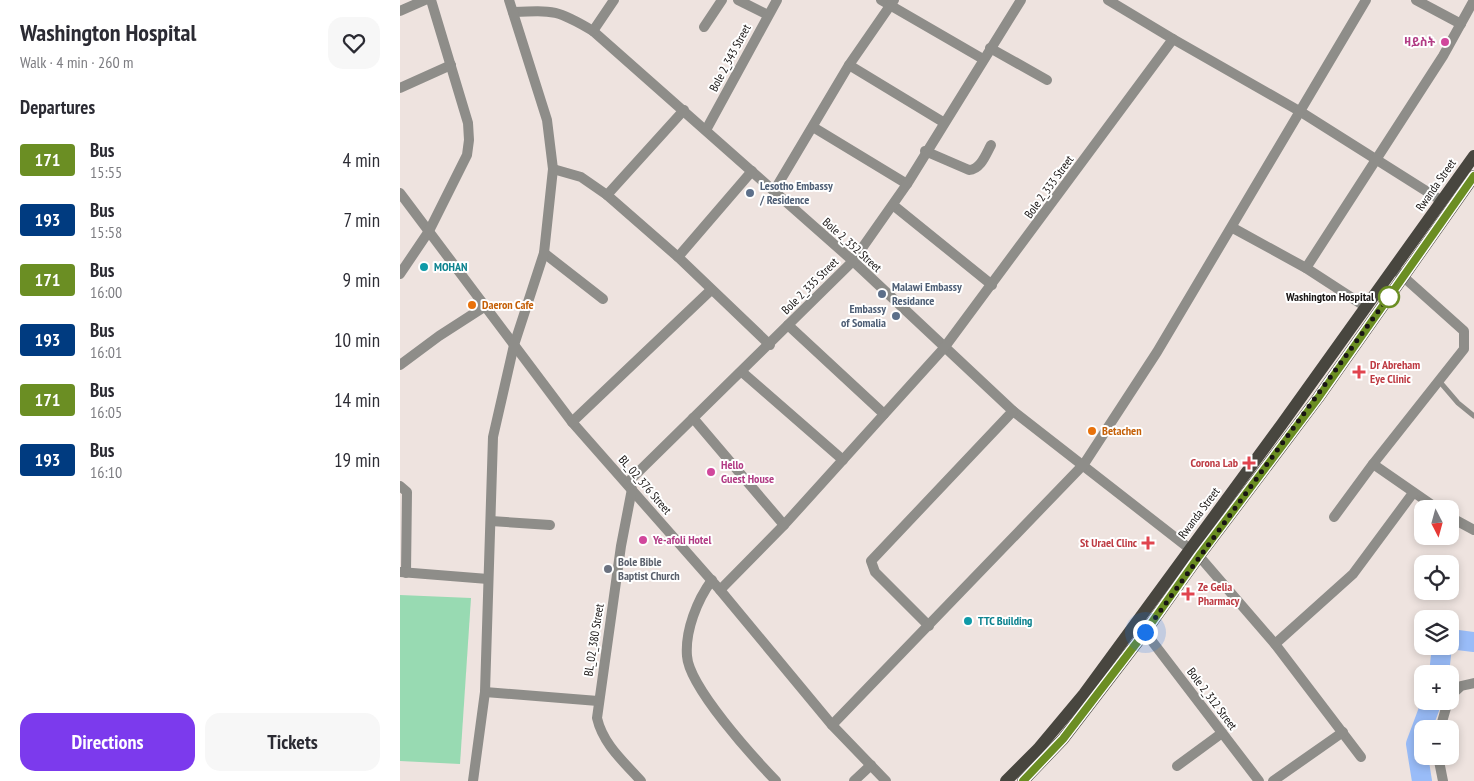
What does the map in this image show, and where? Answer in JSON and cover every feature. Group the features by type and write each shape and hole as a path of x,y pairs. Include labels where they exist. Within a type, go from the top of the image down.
{"main road":[{"name":"Rwanda Street","path":"1006,781 1038,749 1084,694 1318,398 1442,201 1474,156"},
{"name":"Rwanda Street","path":"1029,779 1063,739 1145,632 1195,552 1366,308 1399,272 1474,176"}],"street":[{"path":"400,11 425,0"},
{"path":"400,274 429,231 467,155 469,140 468,124 431,0"},
{"path":"473,781 485,692 493,438 514,346 544,253 553,169 547,120 509,0"},
{"path":"593,32 614,0"},
{"path":"704,27 722,0"},
{"path":"738,0 768,15"},
{"name":"Bole 2_343 Street","path":"706,130 778,0"},
{"path":"881,0 892,3 983,59"},
{"name":"Bole 2_335 Street","path":"629,486 693,418 853,261 907,184 925,151 1021,0"},
{"path":"1108,0 1173,40 1301,112 1442,201"},
{"path":"832,725 1084,464 1157,352 1233,228 1366,0"},
{"path":"1416,0 1461,24"},
{"path":"1306,268 1378,159 1474,0"},
{"path":"774,191 849,65 892,3"},
{"name":"Bole 2_352 Street","path":"513,12 546,10 565,14 593,32 684,110 853,261 944,348 1013,410 1195,552 1275,644 1361,757"},
{"name":"Bole 2_333 Street","path":"720,590 784,525 944,348 1173,40"},
{"path":"990,48 1046,80"},
{"path":"400,88 451,65"},
{"path":"849,65 943,122"},
{"path":"607,195 684,110"},
{"path":"813,127 907,184"},
{"path":"925,151 969,170 978,167 992,144"},
{"path":"553,169 580,176 607,195 678,257 770,344"},
{"path":"678,257 752,171"},
{"name":"BL_02_376 Street","path":"400,193 572,422 712,580 832,725 886,781"},
{"path":"893,205 992,284"},
{"path":"1233,228 1306,268 1366,308"},
{"path":"544,253 603,299"},
{"path":"1334,517 1373,464 1440,382 1464,349 1464,331 1399,272"},
{"path":"572,422 711,290"},
{"path":"400,365 439,336 484,307"},
{"path":"788,326 884,414"},
{"path":"742,372 843,460"},
{"path":"929,626 875,572 871,561 1013,410"},
{"path":"693,418 784,525"},
{"path":"1373,464 1424,500"},
{"path":"400,486 407,492 403,573 488,579"},
{"name":"BL_02_380 Street","path":"629,486 597,718 600,732 609,746 640,781"},
{"path":"1275,644 1353,574 1413,493"},
{"path":"491,521 550,525"},
{"path":"1459,522 1474,530"},
{"path":"712,580 701,597 690,628 687,657 689,668 728,725 776,781"},
{"name":"Bole 2_312 Street","path":"1145,632 1259,781"},
{"path":"1459,688 1474,683"},
{"path":"485,692 598,701"},
{"path":"1273,781 1342,732"},
{"path":"1177,766 1222,733"},
{"path":"854,781 870,765"},
{"path":"1440,765 1444,781"}],"lane":[{"path":"1440,382 1458,403 1474,416"}],"green space":[{"path":"400,595 471,598 460,764 400,761"}],"waterway":[{"path":"1459,640 1474,642"},
{"path":"1440,665 1441,655"},
{"path":"1422,781 1416,744 1429,710"}],"bus line":[{"name":"171","path":"1023,781 1063,739 1145,632 1199,556 1318,398 1474,176"}],"place":[{"name":"ዛይስት","path":"1445,42"},
{"name":"Lesotho Embassy / Residence","path":"750,193"},
{"name":"MOHAN","path":"424,267"},
{"name":"Malawi Embassy Residance","path":"882,294"},
{"name":"Washington Hospital","path":"1389,297"},
{"name":"Daeron Cafe","path":"472,305"},
{"name":"Embassy of Somalia","path":"896,316"},
{"name":"Dr Abreham Eye Clinic","path":"1359,372"},
{"name":"Betachen","path":"1092,431"},
{"name":"Corona Lab","path":"1249,463"},
{"name":"Hello Guest House","path":"711,472"},
{"name":"Ye-afoli Hotel","path":"643,540"},
{"name":"St Urael Clinc","path":"1148,543"},
{"name":"Bole Bible Baptist Church","path":"608,569"},
{"name":"Ze Gelia Pharmacy","path":"1188,594"},
{"name":"TTC Building","path":"968,621"}],"route":[{"path":"1145,632 1199,556 1318,398 1393,291 1389,297"}]}
